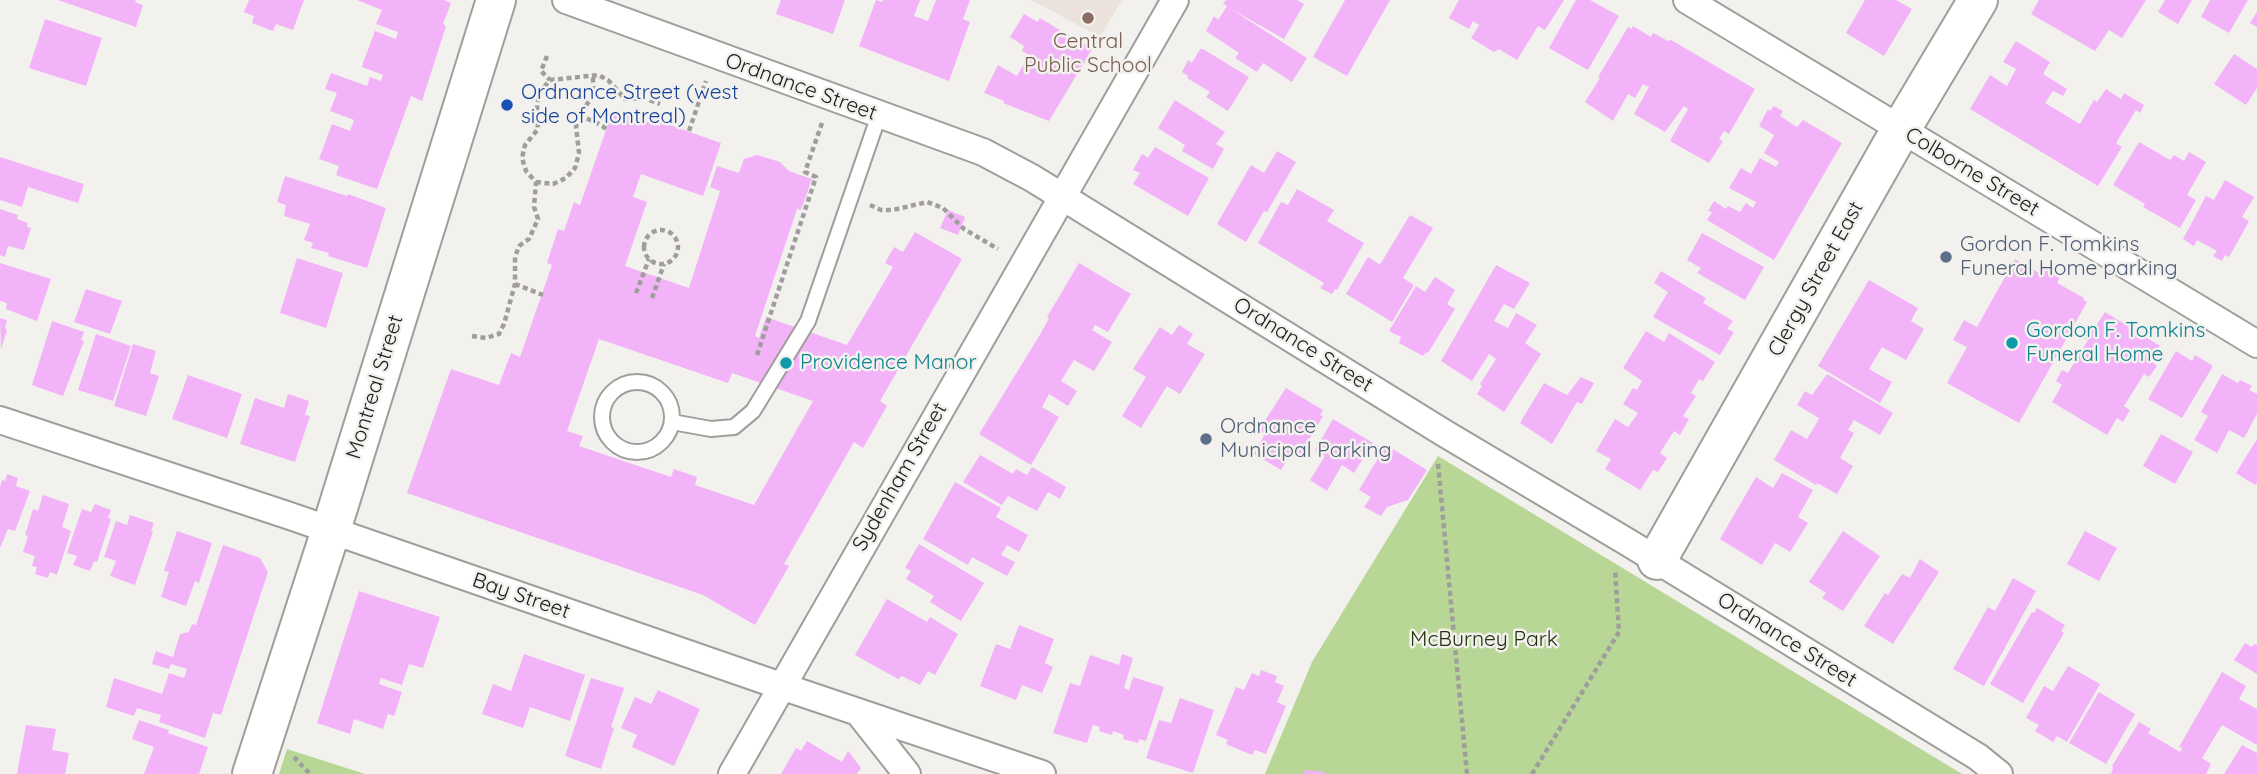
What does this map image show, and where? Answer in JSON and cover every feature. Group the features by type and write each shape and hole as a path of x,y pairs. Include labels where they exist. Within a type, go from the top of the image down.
{"main road":[{"name":"Montreal Street","path":"252,774 496,0"},
{"name":"Clergy Street East","path":"1657,560 1901,129 1978,0"}],"street":[{"name":"Ordnance Street","path":"566,0 983,152 1061,196 1444,433 1979,757 1999,774"},
{"name":"Sydenham Street","path":"732,774 1175,0"},
{"name":"Colborne Street","path":"1686,0 2257,344"},
{"name":"Bay Street","path":"0,420 331,530 1042,774"},
{"path":"858,712 907,774"}],"lane":[{"path":"671,422 711,429 734,427 753,411 808,321 879,115"},
{"path":"641,382 661,391 668,401 671,422 668,433 652,449 628,451 617,447 608,439 601,416 604,404 619,386 641,382"}],"path":[{"path":"547,56 541,71 550,80"},
{"path":"593,75 593,96 579,115 576,126 579,153 575,168 566,178 553,184 536,182 526,171 522,158 525,145 538,129 537,105 540,92 550,80 593,75 598,75 608,80 625,99 644,98 660,104"},
{"path":"689,131 708,77"},
{"path":"579,115 597,122 607,130"},
{"path":"755,360 816,177 805,172 823,119"},
{"path":"472,336 486,338 499,334 504,324 515,284 515,257 519,246 529,239 538,219 534,207 536,182"},
{"path":"850,197 881,210 906,209 927,202 943,208 964,229 1023,264"},
{"path":"666,230 676,237 678,248 674,259 664,264 649,259 644,249 646,239 654,232 666,230"},
{"path":"636,293 649,259"},
{"path":"652,298 664,264"},
{"path":"515,284 543,295"},
{"path":"1438,460 1467,774"},
{"path":"1532,774 1619,632 1615,567"},
{"path":"288,751 310,774"}],"shaded area":[{"name":"Central Public School","path":"1031,0 1122,0 1100,37"}],"green space":[{"name":"McBurney Park","path":"1438,456 1962,774 1265,774 1312,662"},
{"path":"287,749 365,774 279,774"}],"building":[{"path":"58,0 136,0 135,2 143,5 136,27"},
{"path":"249,0 304,0 293,30 276,24 273,31 252,23 254,16 244,12"},
{"path":"357,0 444,0 451,3 422,101 411,96 377,189 336,175 339,166 319,159 332,124 350,131 354,120 330,111 337,93 325,89 331,73 367,86 370,77 381,81 383,75 362,67 363,63 375,31 396,39 398,32 376,24 382,10"},
{"path":"781,0 845,0 833,34 776,14"},
{"path":"876,0 920,0 914,16 928,21 936,0 970,0 963,19 970,22 949,81 859,46"},
{"path":"1226,0 1297,0 1304,4 1284,39 1231,9 1307,58 1292,82 1263,63 1257,72 1235,58 1239,53 1206,31 1214,16 1218,20 1227,6 1223,4"},
{"path":"1345,0 1390,0 1347,76 1313,57"},
{"path":"1459,0 1564,0 1545,30 1538,26 1517,60 1499,49 1494,52 1471,38 1479,25 1473,21 1469,29 1449,18"},
{"path":"1576,0 1590,0 1619,16 1588,70 1549,48"},
{"path":"1865,0 1896,0 1912,9 1884,56 1846,33"},
{"path":"2039,0 2146,0 2122,38 2109,30 2095,51 2031,14"},
{"path":"2165,0 2192,0 2178,24 2158,12"},
{"path":"2210,0 2248,0 2229,33 2201,17"},
{"path":"2257,12 2257,27 2250,23"},
{"path":"1024,14 1038,22 1040,18 1092,49 1049,121 984,93 998,65 1017,76 1029,55 1022,51 1024,46 1010,37"},
{"path":"45,19 102,38 86,86 29,68"},
{"path":"1633,26 1651,37 1653,33 1671,40 1755,89 1729,134 1724,131 1719,139 1723,141 1709,163 1670,141 1688,109 1684,106 1665,132 1634,114 1649,87 1643,84 1635,98 1628,94 1613,121 1585,102 1628,27 1631,29"},
{"path":"2016,41 2050,62 2043,74 2067,89 2063,96 2053,91 2045,103 2080,124 2094,100 2097,102 2106,89 2121,99 2124,93 2144,105 2140,113 2136,110 2116,143 2122,147 2098,186 1970,109 1990,75 2007,86 2016,69 2003,62"},
{"path":"1200,49 1249,77 1228,111 1206,97 1210,92 1182,72 1188,60 1192,63"},
{"path":"2234,54 2257,69 2257,88 2246,105 2214,84"},
{"path":"1175,100 1225,132 1216,144 1224,149 1213,169 1182,151 1185,145 1158,128"},
{"path":"1774,106 1783,111 1780,116 1797,127 1803,120 1842,143 1774,260 1707,220 1712,212 1708,211 1714,201 1726,209 1728,206 1740,212 1746,203 1753,208 1756,202 1729,188 1741,168 1751,174 1760,158 1776,167 1779,162 1764,153 1774,135 1759,126 1768,109 1770,111"},
{"name":"Providence Manor","path":"613,110 660,126 661,122 721,143 703,196 641,174 633,197 647,202 625,266 689,288 720,191 710,187 717,166 739,173 744,159 757,155 780,162 789,171 812,179 801,210 797,209 755,336 759,338 766,317 847,345 893,267 885,263 894,247 903,252 915,232 962,259 880,401 887,406 863,448 854,442 784,564 789,566 755,625 703,595 407,493 451,369 499,385 511,353 520,357 552,265 547,263 558,229 564,231 574,202 580,205","holes":["599,339 728,383 732,373 813,401 754,505 695,485 697,477 674,469 671,477 579,446 583,436 567,431"]},
{"path":"2139,142 2170,160 2174,155 2184,161 2189,152 2206,162 2187,195 2196,200 2180,228 2143,207 2145,204 2113,185"},
{"path":"1155,147 1209,178 1188,216 1133,184 1140,173 1133,170 1142,154 1148,158"},
{"path":"1277,151 1296,162 1246,242 1217,224 1251,165 1264,173"},
{"path":"0,157 84,184 78,203 28,187 22,207 0,200"},
{"path":"285,176 386,208 367,268 311,248 313,243 304,240 310,224 284,216 286,205 277,202"},
{"path":"2225,180 2254,197 2242,217 2249,221 2229,257 2225,255 2222,261 2213,256 2217,251 2197,240 2194,246 2183,239 2206,196 2214,200"},
{"path":"1297,189 1334,210 1327,221 1364,243 1337,290 1332,294 1320,288 1324,283 1258,243 1281,202 1288,205"},
{"path":"0,209 18,215 17,219 28,223 27,227 31,228 24,250 8,246 5,257 0,255"},
{"path":"948,210 965,217 958,235 940,228"},
{"path":"1410,215 1433,228 1403,278 1414,285 1392,322 1346,294 1368,257 1381,263"},
{"path":"1702,233 1764,267 1745,300 1697,273 1701,268 1687,260"},
{"path":"297,258 343,273 326,328 280,313"},
{"name":"Gordon F. Tomkins Funeral Home","path":"2015,259 2041,274 2044,268 2060,277 2057,283 2087,302 2019,423 1947,383 1967,347 1953,340 1964,320 1977,327"},
{"path":"0,263 51,279 37,321 6,309 7,303 0,301"},
{"path":"1079,263 1131,294 1108,332 1095,325 1092,330 1112,342 1094,371 1074,360 1061,381 1077,391 1068,406 1049,394 1042,407 1059,417 1031,465 979,434 1041,333 1049,318 1047,317"},
{"path":"1496,265 1530,283 1514,309 1504,304 1494,321 1508,328 1516,313 1537,325 1525,343 1541,354 1504,412 1477,394 1482,386 1480,384 1496,359 1489,354 1472,381 1441,361"},
{"path":"1661,271 1706,298 1703,303 1733,321 1727,329 1734,332 1720,355 1653,317 1668,292 1654,283"},
{"path":"1435,277 1455,290 1447,304 1455,309 1428,353 1423,356 1399,343 1401,337 1389,331 1416,286 1425,292"},
{"path":"1869,280 1918,308 1911,321 1924,329 1906,360 1882,347 1869,369 1892,382 1880,403 1818,366"},
{"path":"86,289 122,301 110,334 74,322"},
{"path":"2105,312 2160,346 2151,361 2157,366 2149,377 2144,374 2124,406 2130,410 2123,422 2117,418 2107,435 2052,402 2062,385 2056,381 2062,370 2068,373 2088,340 2082,337 2089,326 2094,329"},
{"path":"0,318 7,320 1,349"},
{"path":"52,321 84,332 81,340 84,341 63,396 32,385"},
{"path":"1179,325 1193,334 1187,344 1205,354 1180,394 1167,386 1141,428 1122,416 1146,377 1133,369 1160,327 1172,335"},
{"path":"1646,331 1664,342 1669,333 1715,362 1703,381 1699,379 1691,393 1696,396 1683,416 1689,419 1680,435 1674,431 1660,453 1667,458 1658,472 1653,470 1640,490 1605,469 1611,459 1596,451 1615,419 1628,427 1638,413 1623,404 1633,388 1637,390 1642,381 1623,368"},
{"path":"96,334 131,346 113,401 78,390"},
{"path":"133,344 156,351 150,373 159,376 146,416 114,406"},
{"path":"2176,351 2192,361 2195,355 2213,366 2182,418 2148,399"},
{"path":"1827,374 1893,413 1880,435 1854,420 1848,430 1854,433 1840,458 1853,466 1837,494 1774,460 1791,430 1807,439 1819,418 1797,405 1805,391 1812,395"},
{"path":"2222,374 2238,383 2240,380 2252,386 2249,390 2257,394 2257,414 2244,438 2229,430 2217,453 2194,440 2208,416 2201,412"},
{"path":"188,375 242,394 227,438 172,419"},
{"path":"1581,377 1594,383 1582,404 1577,402 1552,444 1520,423 1544,383 1567,395"},
{"path":"1286,388 1323,410 1320,415 1323,416 1300,455 1293,450 1281,470 1254,454 1265,434 1259,430"},
{"path":"288,394 309,401 305,415 310,416 295,462 240,444 255,398 284,408"},
{"path":"1333,419 1373,443 1354,473 1342,465 1327,491 1310,480 1325,456 1315,450"},
{"path":"2161,434 2193,452 2175,484 2143,466"},
{"path":"2257,439 2257,483 2255,485 2236,473"},
{"path":"1386,445 1427,470 1408,500 1387,507 1381,516 1364,507 1371,497 1359,490"},
{"path":"980,455 1013,474 1016,469 1027,475 1032,467 1066,487 1060,499 1048,492 1037,511 1008,496 1002,505 963,482"},
{"path":"1782,473 1813,490 1798,517 1808,523 1790,552 1775,543 1762,565 1720,539 1756,477 1773,488"},
{"path":"7,474 18,478 16,486 30,491 15,531 8,529 0,548 0,487"},
{"path":"955,482 1001,508 996,517 1028,535 1019,552 1007,545 1001,555 1015,562 1007,576 972,557 968,565 923,539"},
{"path":"43,495 69,504 62,527 71,531 57,575 50,572 48,578 35,574 37,567 32,566 35,556 23,552 33,509 38,511"},
{"path":"95,504 111,510 108,518 111,519 97,562 94,561 90,571 73,565 77,556 67,553 82,509 91,512"},
{"path":"130,515 154,523 135,585 110,576 116,561 104,557 116,521 127,525"},
{"path":"177,531 212,543 199,583 195,581 186,606 161,597 169,572 164,571"},
{"path":"1843,531 1880,556 1843,611 1822,598 1826,593 1809,582"},
{"path":"2085,531 2117,548 2099,581 2067,564"},
{"path":"919,544 984,583 961,621 930,602 934,596 906,579 911,571 905,568"},
{"path":"223,545 260,558 268,572 221,715 213,713 205,738 159,722 161,715 137,708 134,716 106,707 114,678 162,694 169,673 184,678 187,669 171,664 169,669 152,664 156,651 173,657 180,634 189,632 192,624 196,625"},
{"path":"1920,559 1939,572 1893,644 1864,626 1885,593 1888,595 1902,574 1910,578"},
{"path":"2013,578 2036,591 1984,686 1953,669 1988,607 1995,611"},
{"path":"359,591 440,617 423,668 409,664 402,685 381,678 379,684 402,692 394,716 388,714 383,729 354,719 350,734 317,723"},
{"path":"887,599 927,622 930,617 958,634 935,675 928,671 920,685 902,676 898,679 855,655"},
{"path":"2037,608 2065,625 2061,631 2064,633 2023,703 1990,684 2032,612"},
{"path":"1019,625 1054,639 1045,663 1053,667 1042,693 1022,685 1016,700 980,686 996,644 1010,649"},
{"path":"2245,643 2252,647 2257,645 2257,674 2234,660"},
{"path":"524,654 585,675 570,721 530,707 523,728 482,714 493,684 511,691"},
{"path":"1122,654 1133,658 1124,688 1129,690 1133,677 1164,687 1146,741 1139,739 1138,743 1123,739 1124,735 1113,731 1112,735 1099,731 1100,727 1093,725 1087,743 1053,733 1070,683 1080,686 1090,655 1119,665"},
{"path":"2068,666 2100,684 2067,742 2057,736 2053,742 2035,731 2039,725 2026,718 2044,686 2053,691"},
{"path":"1261,670 1277,676 1275,682 1284,686 1277,702 1286,706 1266,754 1255,750 1252,755 1226,744 1228,740 1216,735 1236,687 1244,690 1252,673 1259,676"},
{"path":"2222,672 2246,686 2239,699 2257,709 2257,745 2222,725 2202,758 2211,764 2206,774 2111,774 2112,766 2139,722 2151,729 2148,733 2180,752 2182,748 2179,747"},
{"path":"591,678 624,688 601,769 565,756"},
{"path":"658,690 700,709 674,766 632,747 637,735 621,728 635,697 651,704"},
{"path":"2099,692 2135,714 2106,764 2069,743"},
{"path":"1180,698 1214,710 1193,773 1146,758 1159,720 1171,723"},
{"path":"139,720 208,747 199,774 144,774 154,747 132,739"},
{"path":"26,725 56,729 52,750 69,753 65,774 17,774"},
{"path":"807,741 842,762 848,751 861,768 857,774 781,774 796,748 801,751"},
{"path":"2242,745 2257,753 2257,774 2224,774"},
{"path":"1305,770 1325,772 1325,774 1304,774"}],"place":[{"name":"Central Public School","path":"1088,18"},
{"name":"Ordnance Street (west side of Montreal)","path":"507,105"},
{"name":"Gordon F. Tomkins Funeral Home parking","path":"1946,257"},
{"name":"Gordon F. Tomkins Funeral Home","path":"2012,343"},
{"name":"Providence Manor","path":"786,363"},
{"name":"Ordnance Municipal Parking","path":"1206,439"}]}
